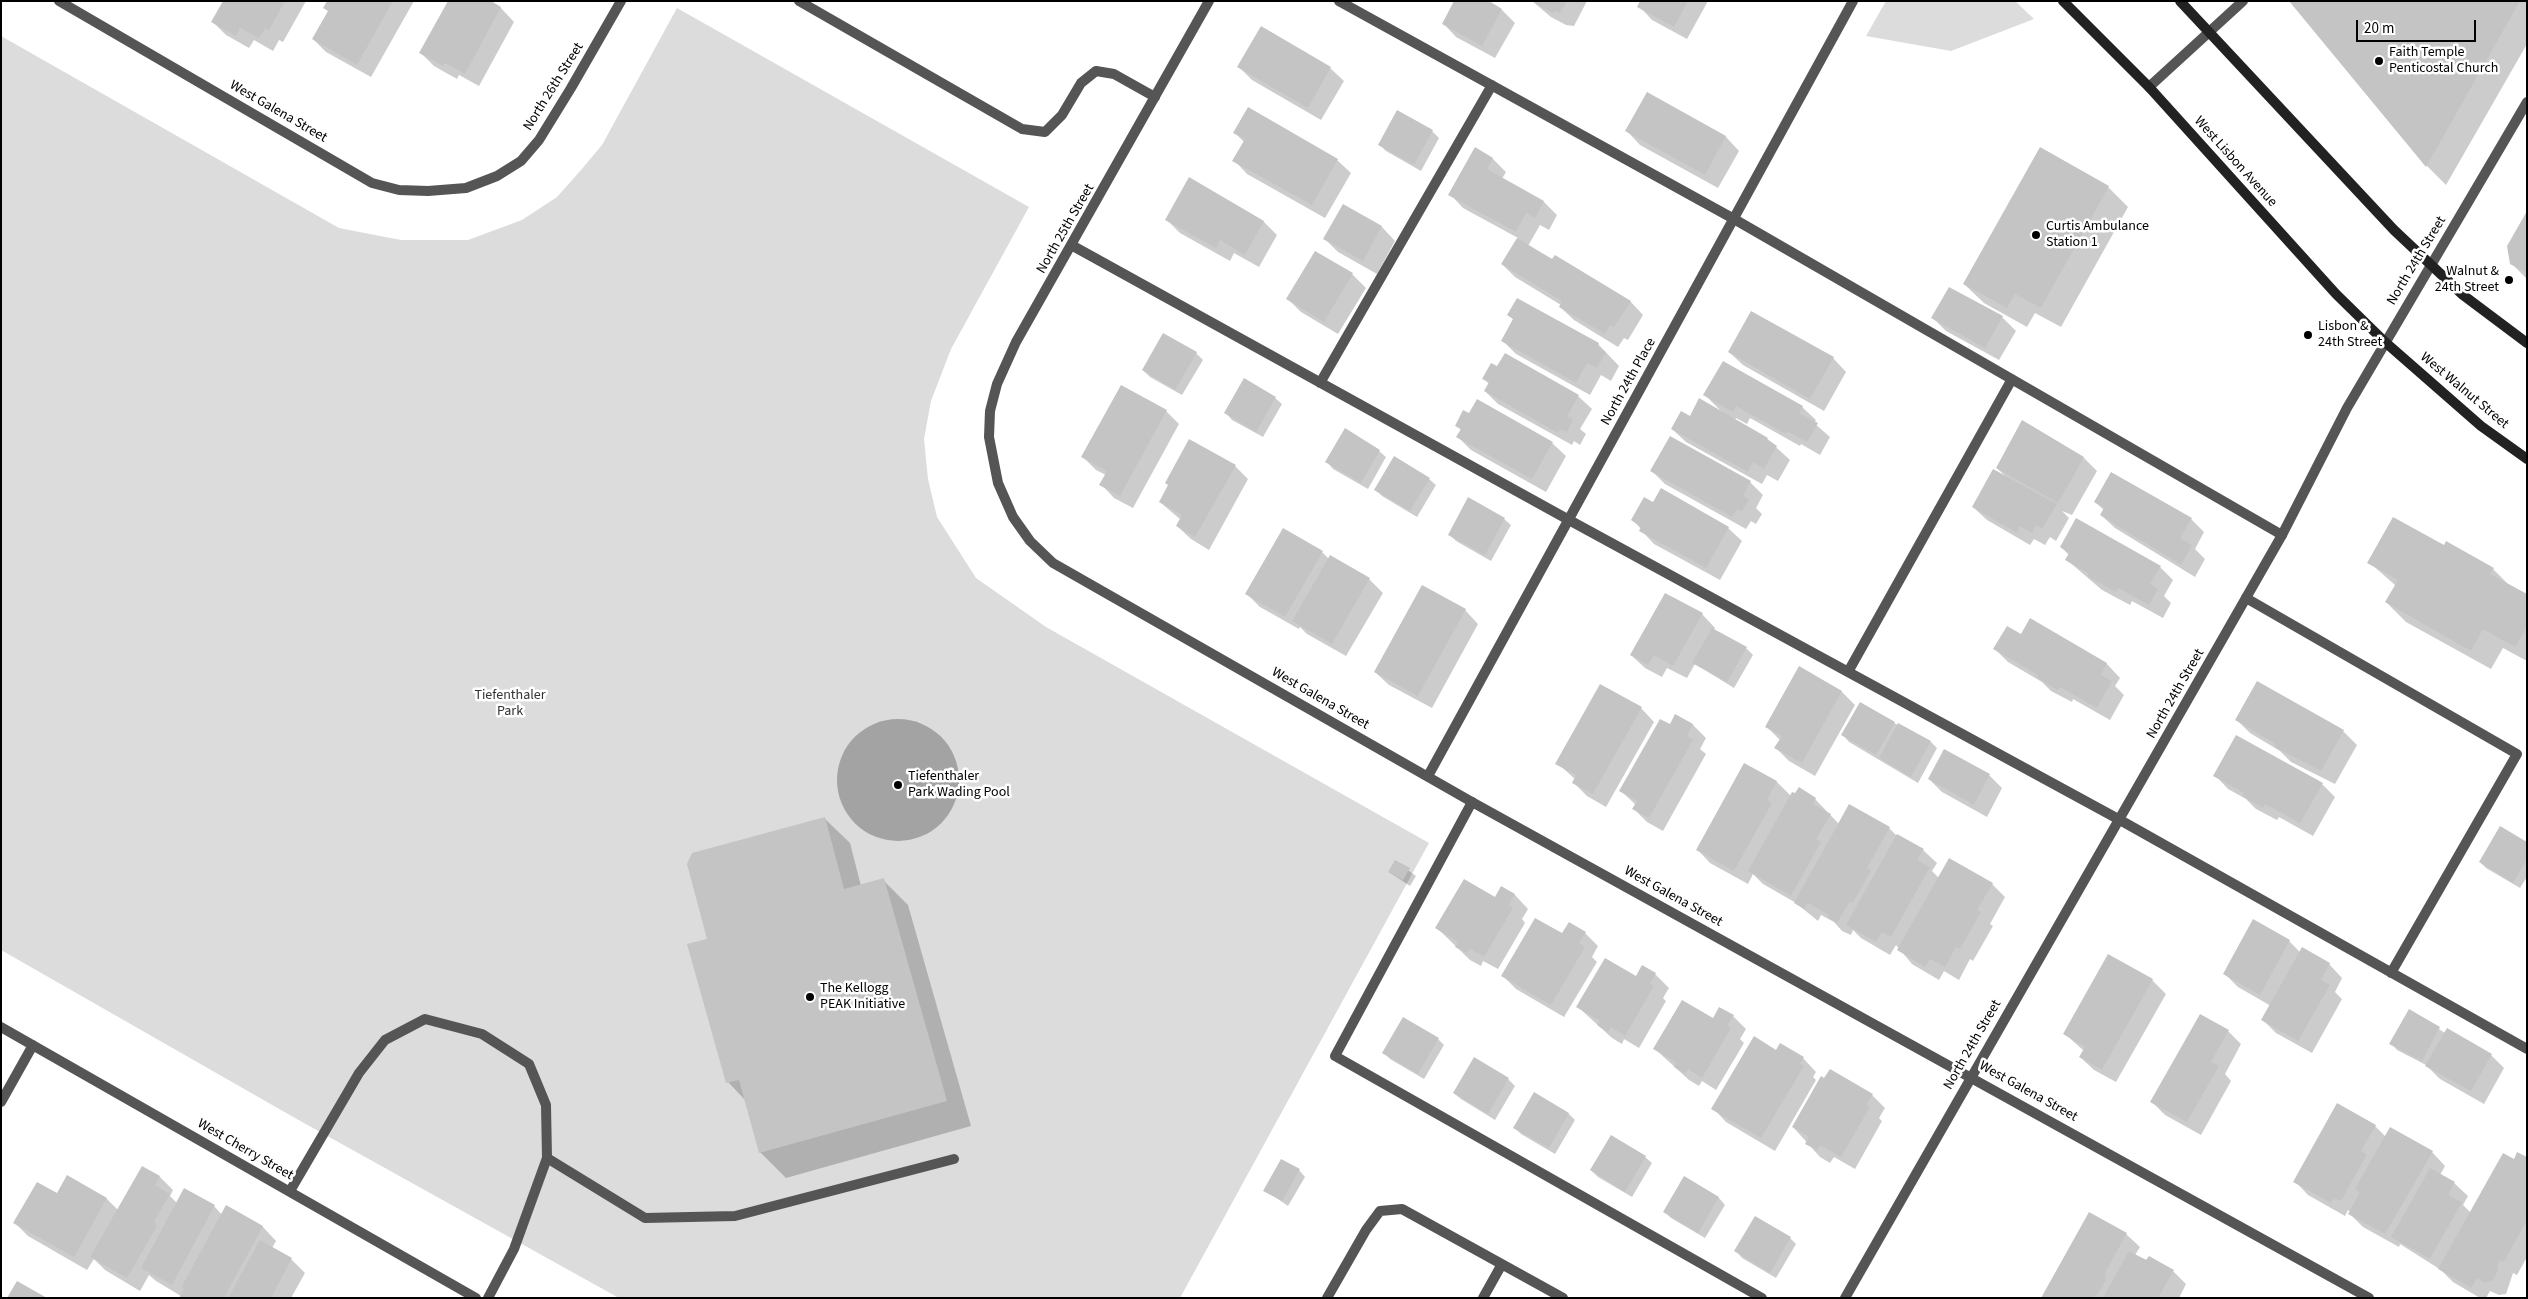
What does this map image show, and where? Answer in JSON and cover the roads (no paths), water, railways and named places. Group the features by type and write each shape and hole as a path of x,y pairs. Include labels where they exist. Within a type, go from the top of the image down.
{"main road":[{"name":"West Lisbon Avenue","path":"2063,1 2149,87 2336,294 2385,342"},
{"path":"2180,1 2430,266 2484,312 2527,343"},
{"name":"West Walnut Street","path":"2385,342 2481,426 2527,459"}],"street":[{"name":"West Galena Street","path":"59,1 372,183 399,190 428,191 466,188 497,176"},
{"name":"North 26th Street","path":"497,176 521,161 539,140 621,1"},
{"path":"798,1 1022,129 1045,132 1062,116 1082,83 1096,71 1114,74 1155,97"},
{"name":"North 25th Street","path":"998,483 989,437 990,410 997,384 1016,342 1073,246 1209,1"},
{"path":"1339,1 1734,218 2282,535"},
{"name":"North 24th Place","path":"1428,776 1853,1"},
{"path":"2149,87 2243,1"},
{"path":"1320,383 1492,85"},
{"name":"North 24th Street","path":"1845,1298 1970,1076 2120,820 2282,535 2347,408 2527,102"},
{"path":"1073,246 1569,520 2120,820 2527,1049"},
{"path":"1848,672 2012,379"},
{"name":"West Galena Street","path":"998,483 1013,517 1030,541 1053,563 1472,802 2369,1298"},
{"path":"2246,598 2517,754 2391,973"},
{"path":"1472,802 1335,1056 1762,1298"},
{"path":"290,1191 359,1073 385,1040 425,1019 482,1034 529,1064 546,1104 547,1158 514,1249 488,1298"},
{"name":"West Cherry Street","path":"1,1027 476,1298"},
{"path":"1,1102 33,1045"},
{"path":"547,1158 645,1218 735,1216 954,1159"},
{"path":"1328,1298 1366,1230 1380,1211 1402,1209 1564,1298"},
{"path":"1482,1298 1502,1264"}],"place":[{"name":"Faith Temple Penticostal Church","path":"2379,61"},
{"name":"Curtis Ambulance Station 1","path":"2036,235"},
{"name":"Walnut & 24th Street","path":"2509,280"},
{"name":"Lisbon & 24th Street","path":"2308,335"},
{"name":"Tiefenthaler Park Wading Pool","path":"898,785"},
{"name":"The Kellogg PEAK Initiative","path":"810,997"}],"park label":[{"name":"Tiefenthaler Park","path":"510,704"}]}
